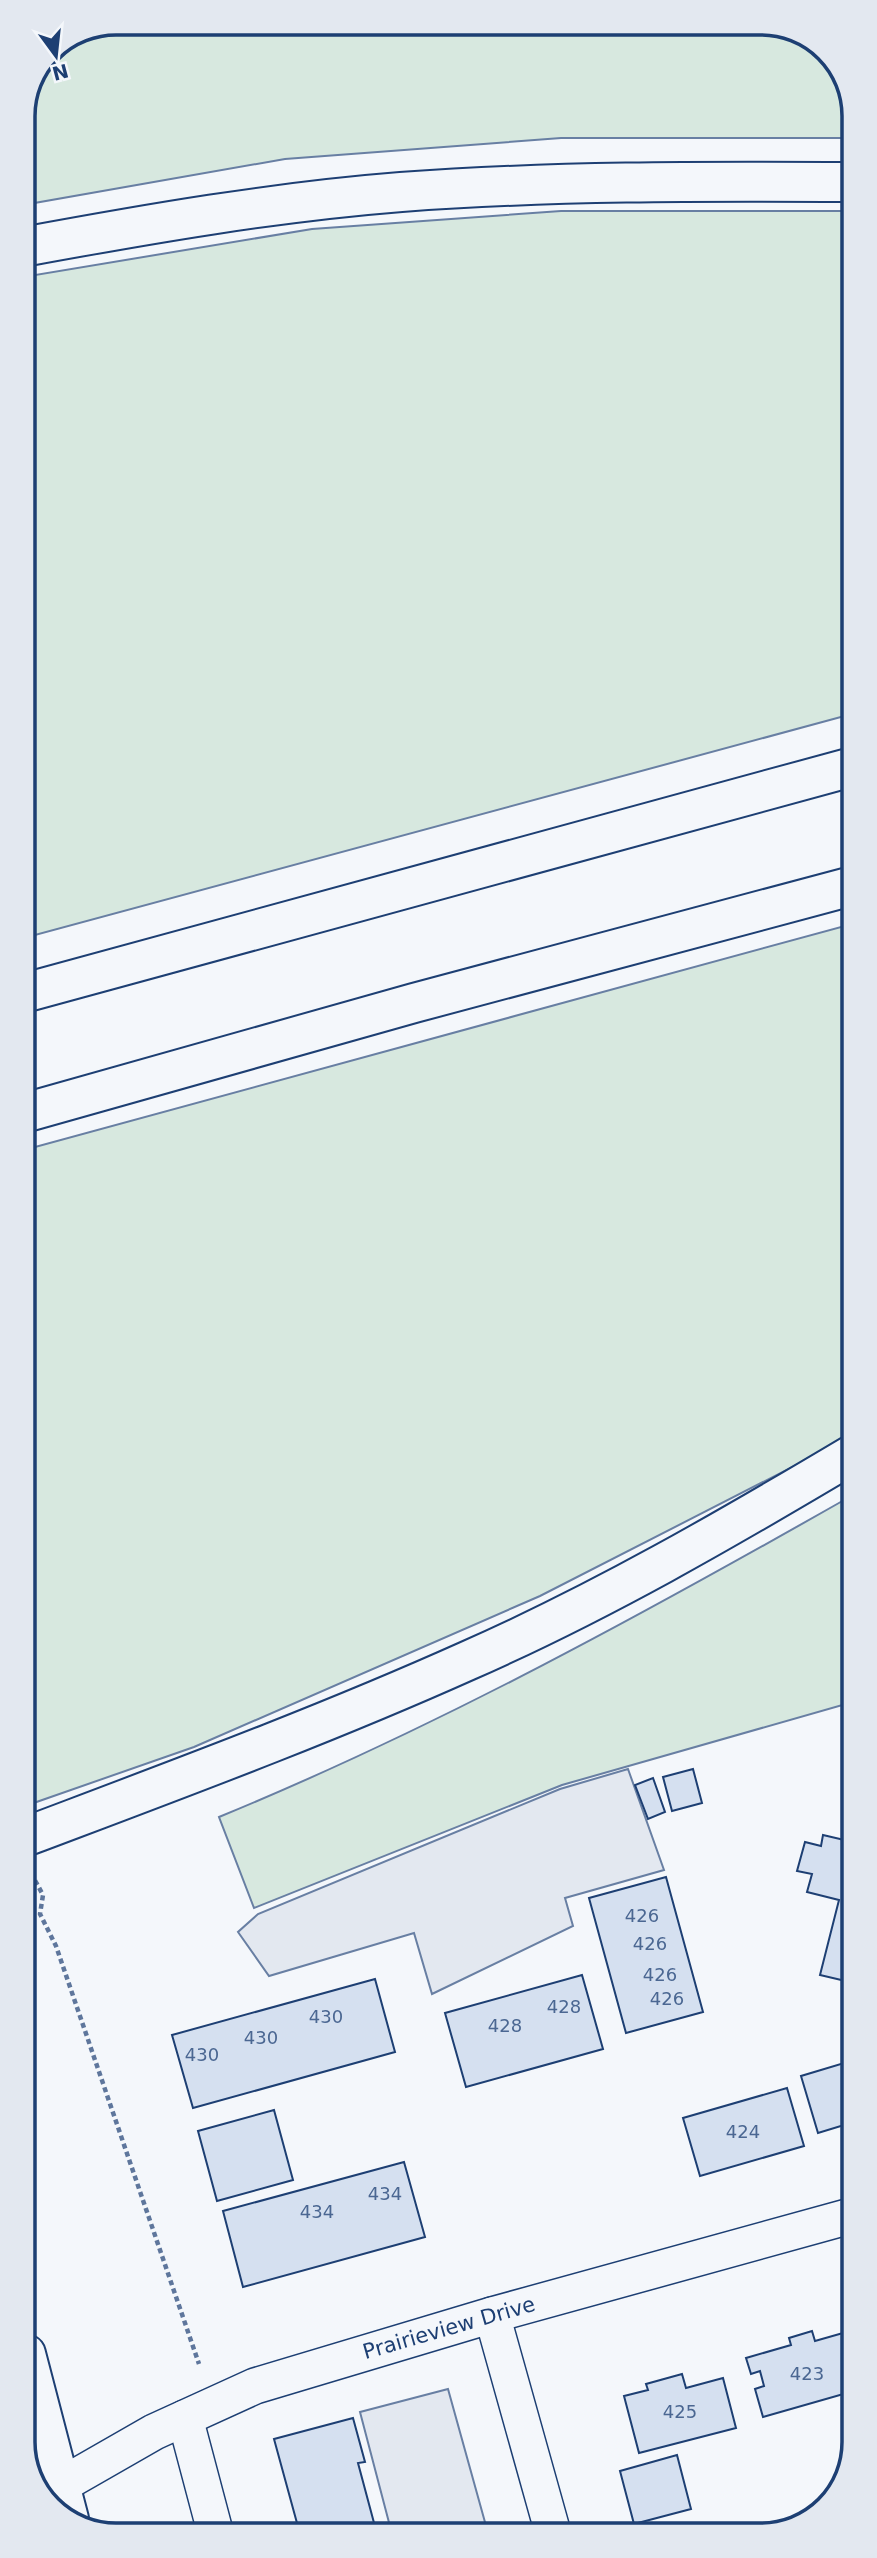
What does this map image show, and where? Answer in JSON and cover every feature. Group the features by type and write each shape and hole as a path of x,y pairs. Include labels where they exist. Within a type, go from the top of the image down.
{"main road":[{"path":"35,245 194,216 399,192 623,181 842,182"},
{"path":"35,990 842,770"},
{"path":"35,1110 414,1003 842,889"},
{"path":"35,1833 285,1738 469,1660 696,1547 842,1461"},
{"path":"35,2395 57,2498"}],"street":[{"name":"Prairieview Drive","path":"59,2499 154,2432 256,2386 492,2315 842,2218"},
{"path":"492,2315 550,2523"},
{"path":"185,2418 213,2523"}],"path":[{"path":"35,1879 43,1895 40,1914 56,1946 199,2364"}],"shaded area":[{"path":"116,35 767,35 797,43 822,62 834,80 842,116 842,138 561,138 285,159 35,203 35,116 41,85 59,59 71,49 85,41"},
{"path":"561,211 842,211 842,717 35,935 35,275 312,229"},
{"path":"842,927 842,1442 540,1596 194,1747 35,1803 35,1147"},
{"path":"842,1501 842,1705 562,1785 254,1908 219,1817 301,1782 462,1706 698,1582"},
{"path":"628,1769 664,1870 565,1898 573,1926 432,1994 414,1933 269,1976 238,1932 258,1914 560,1789"},
{"path":"448,2389 485,2523 389,2523 360,2412"}],"building":[{"path":"693,1769 702,1803 672,1811 663,1777"},
{"path":"653,1778 665,1812 648,1819 635,1785"},
{"path":"823,1835 842,1839 842,1980 820,1975 839,1900 807,1892 812,1874 797,1871 805,1842 821,1846"},
{"path":"666,1877 703,2012 626,2033 589,1898"},
{"path":"582,1975 603,2049 466,2087 445,2013"},
{"path":"375,1979 395,2052 193,2108 172,2035"},
{"path":"842,2064 842,2126 818,2133 801,2076"},
{"path":"787,2088 804,2146 700,2176 683,2118"},
{"path":"274,2110 293,2180 217,2201 198,2131"},
{"path":"404,2162 425,2237 243,2287 223,2211"},
{"path":"812,2331 815,2341 842,2333 842,2394 763,2417 755,2389 764,2386 760,2371 751,2374 746,2358 791,2345 789,2338"},
{"path":"682,2374 686,2388 723,2378 736,2428 639,2453 624,2396 648,2390 646,2384"},
{"path":"353,2418 365,2462 358,2463 374,2523 297,2523 274,2439"},
{"path":"677,2455 691,2509 634,2523 620,2471"}]}
